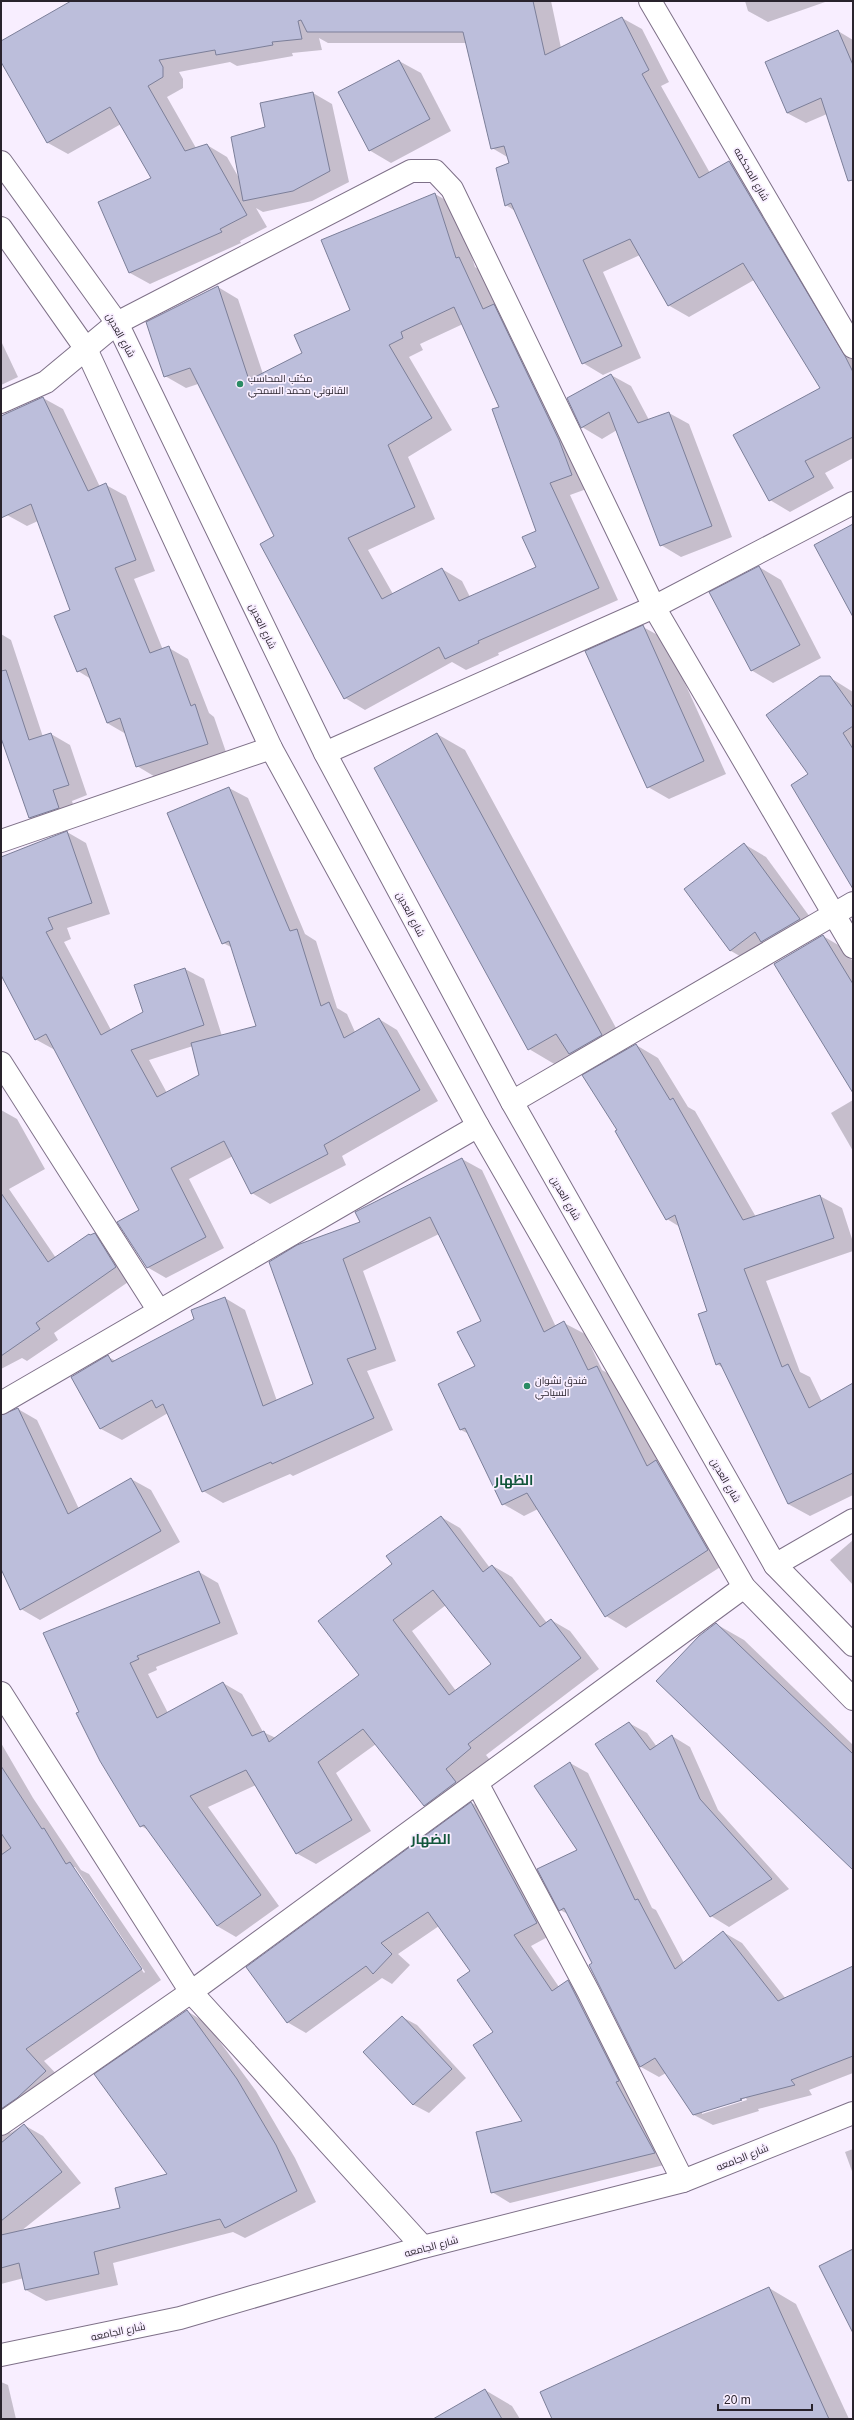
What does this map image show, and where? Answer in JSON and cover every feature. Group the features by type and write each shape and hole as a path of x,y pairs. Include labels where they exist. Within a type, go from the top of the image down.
{"street":[{"name":"شارع المحكمه","path":"650,1 853,347"},
{"name":"شارع العدين","path":"1,162 117,323 325,753 512,1102 775,1566 853,1645"},
{"path":"1,402 46,382 117,323 411,171 435,171 452,189 654,607 853,947"},
{"path":"1,228 86,349 272,748 478,1126 744,1586 853,1699"},
{"path":"325,753 654,607 853,503"},
{"path":"1,841 272,748"},
{"path":"512,1102 853,903"},
{"path":"1,1063 159,1311"},
{"path":"1,1403 478,1126"},
{"path":"775,1566 853,1520"},
{"path":"1,2124 191,1992 744,1586"},
{"path":"1,1694 191,1992 423,2247"},
{"path":"477,1783 588,1991 683,2181"},
{"name":"شارع الجامعه","path":"1,2355 180,2318 423,2247 683,2181 853,2113"}],"building":[{"path":"71,1 533,1 545,55 622,17 649,70 642,74 699,178 729,161 845,356 853,372 853,437 805,461 814,477 769,501 733,435 820,388 743,263 668,306 630,239 583,260 622,346 582,364 511,203 505,206 496,168 509,163 504,146 491,149 463,32 307,32 301,20 298,21 302,39 272,42 273,45 216,55 215,50 159,60 163,67 163,77 148,86 185,151 207,144 247,215 220,229 222,232 129,273 98,202 151,178 110,107 47,143 1,62 1,41"},
{"path":"838,30 853,65 853,180 848,181 821,98 787,113 765,62"},
{"path":"399,60 430,119 369,151 338,92"},
{"path":"313,92 330,171 293,191 243,201 231,137 265,127 260,103"},
{"path":"435,193 456,258 459,257 483,309 494,304 559,440 572,475 550,483 599,588 478,641 479,643 445,659 439,647 344,699 260,544 274,536 190,368 164,377 146,322 218,286 249,380 302,353 294,335 350,310 321,240","holes":["454,307 499,407 492,409 536,531 522,537 536,567 459,601 442,568 382,599 348,538 415,507 388,445 432,418 389,345 403,338 401,332"]},
{"path":"611,374 638,423 669,412 712,526 660,546 609,412 581,428 567,398"},
{"path":"43,397 88,491 106,483 136,560 115,568 150,653 169,646 191,706 195,704 208,744 136,767 120,718 107,723 86,668 77,672 54,616 70,610 31,504 1,518 1,416"},
{"path":"853,524 853,617 814,545"},
{"path":"759,566 800,645 751,671 709,592"},
{"path":"643,625 704,761 647,788 585,651"},
{"path":"6,670 29,740 51,733 69,785 53,790 59,808 29,818 1,738 1,671"},
{"path":"820,676 830,676 853,708 853,726 843,733 853,749 853,889 791,785 808,774 766,715"},
{"path":"437,733 602,1035 569,1054 556,1034 528,1050 374,768"},
{"path":"229,787 290,931 297,929 321,1006 329,1002 344,1038 379,1018 420,1090 324,1145 328,1154 251,1194 224,1141 171,1168 206,1237 147,1268 117,1222 139,1210 46,1034 35,1040 1,975 1,857 67,831 92,903 48,918 53,929 46,932 101,1035 143,1012 134,985 185,968 204,1025 131,1050 157,1097 199,1075 191,1043 256,1026 229,941 222,944 167,813"},
{"path":"744,843 800,919 761,942 755,932 730,951 684,889"},
{"path":"823,935 853,984 853,1093 774,964"},
{"path":"636,1044 670,1100 673,1098 743,1220 820,1195 834,1238 744,1269 782,1367 788,1364 809,1408 853,1383 853,1473 788,1504 720,1363 716,1365 698,1314 707,1311 675,1215 666,1220 615,1131 617,1130 582,1075"},
{"path":"462,1158 544,1332 564,1321 588,1370 597,1366 647,1466 656,1460 708,1550 605,1617 527,1493 502,1505 465,1428 460,1430 438,1384 475,1366 457,1332 481,1321 430,1217 343,1259 376,1349 347,1359 374,1418 272,1464 271,1462 202,1492 163,1404 156,1408 152,1400 100,1429 71,1377 108,1355 112,1362 194,1319 191,1310 225,1297 263,1406 313,1384 269,1262 297,1245 360,1222 355,1212"},
{"path":"1,1193 48,1262 89,1234 95,1233 116,1267 36,1323 40,1329 1,1356"},
{"path":"18,1408 68,1514 131,1478 161,1531 20,1610 1,1569 1,1415"},
{"path":"441,1516 483,1572 492,1565 540,1627 551,1619 581,1658 468,1744 471,1748 446,1769 456,1782 424,1806 363,1729 318,1762 352,1820 296,1854 246,1770 190,1796 261,1895 217,1926 144,1825 140,1827 100,1761 76,1713 79,1712 43,1633 199,1571 220,1623 137,1656 139,1659 130,1663 157,1718 223,1682 252,1736 264,1731 269,1742 359,1675 318,1621 392,1564 386,1556","holes":["433,1590 491,1664 449,1695 393,1620"]},
{"path":"716,1623 853,1754 853,1870 656,1681 699,1636"},
{"path":"629,1722 650,1750 672,1735 700,1799 772,1879 710,1917 595,1744"},
{"path":"570,1762 635,1900 638,1899 675,1969 723,1931 778,2001 853,1966 853,2056 791,2080 795,2085 740,2099 742,2100 693,2115 655,2058 640,2067 589,1965 592,1963 564,1908 559,1911 537,1869 577,1850 534,1786"},
{"path":"1,1766 42,1829 44,1828 66,1864 70,1862 142,1969 26,2049 46,2071 17,2098 1,2109 1,1855 11,1848 1,1833"},
{"path":"471,1802 537,1923 514,1935 552,1991 568,1980 619,2081 616,2082 655,2153 491,2193 476,2132 522,2121 473,2045 493,2032 457,1980 470,1971 428,1912 381,1943 392,1954 373,1974 366,1966 287,2023 246,1967"},
{"path":"187,2010 237,2079 276,2145 297,2191 225,2228 220,2219 94,2252 99,2274 25,2290 19,2263 1,2268 1,2235 120,2208 115,2188 167,2174 94,2074"},
{"path":"402,2016 452,2069 413,2105 363,2052"},
{"path":"24,2124 62,2172 1,2221 1,2143"},
{"path":"853,2249 853,2333 819,2266"},
{"path":"769,2287 829,2419 552,2419 540,2392"},
{"path":"485,2389 502,2419 433,2419"}],"place":[{"name":"مكتب المحاسب القانوني محمد السمحي","path":"240,384"},
{"name":"فندق نشوان السياحي","path":"527,1386"}],"district":[{"name":"الظهار","path":"514,1480"},
{"name":"الضهار","path":"431,1839"}]}
